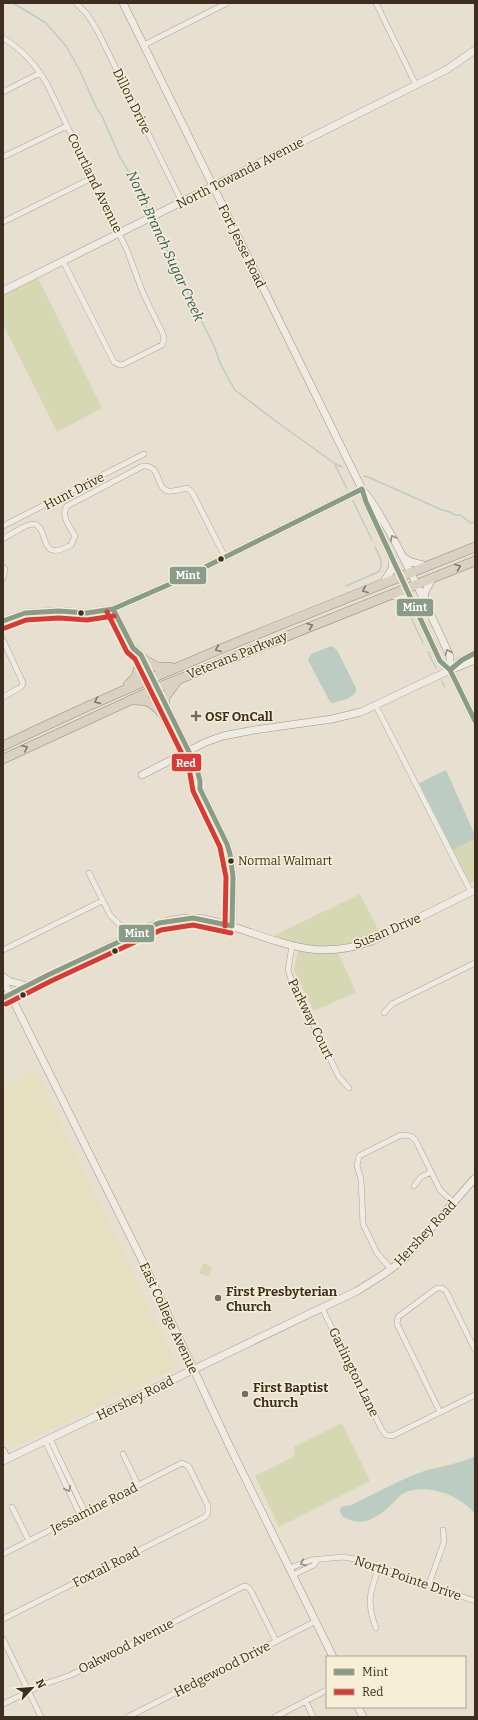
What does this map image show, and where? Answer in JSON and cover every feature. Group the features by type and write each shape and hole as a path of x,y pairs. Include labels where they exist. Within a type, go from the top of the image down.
{"highway":[{"name":"Veterans Parkway","path":"3,746 176,666 475,547"},
{"name":"Veterans Parkway","path":"3,759 179,678 475,561"},
{"path":"122,690 136,677 141,663 157,667 176,666"},
{"path":"130,700 146,700 163,708 165,697 179,678"}],"main road":[{"name":"Fort Jesse Road","path":"123,3 362,490 366,502 401,576 424,602 450,656 450,670"},
{"name":"North Towanda Avenue","path":"3,291 416,85 458,63 475,50"},
{"name":"Fort Jesse Road","path":"362,490 371,499 403,557 410,573 415,606 440,661 450,670 475,721"},
{"path":"3,621 25,613 59,611 87,613 113,609 177,581 362,490"},
{"path":"403,557 411,562 427,566"},
{"path":"383,583 392,569 393,559"},
{"path":"424,602 425,592 433,577"},
{"path":"388,595 404,598 415,606"},
{"path":"113,609 149,678 185,753 194,780 200,789 227,844 233,877 232,926"},
{"path":"450,670 462,660 475,653"},
{"path":"142,775 210,741 232,734 344,717 376,706 450,670 475,660"},
{"name":"Susan Drive","path":"10,995 159,923 181,918 204,919 232,926 292,946 328,950 355,946 382,936 473,891"},
{"path":"3,978 27,986"},
{"name":"East College Avenue","path":"3,978 333,1656"},
{"name":"Hershey Road","path":"5,1460 357,1291 403,1260 475,1178"},
{"path":"3,1451 5,1460"},
{"path":"358,1708 363,1717"}],"street":[{"name":"Dillon Drive","path":"76,3 87,14 97,30 182,202"},
{"path":"144,45 227,3"},
{"path":"376,3 416,85"},
{"name":"Courtland Avenue","path":"3,38 26,54 40,73 128,250 143,293 163,334 163,343 159,347 124,364 117,364 112,360 63,261"},
{"path":"3,92 40,73"},
{"path":"3,157 67,126"},
{"path":"3,222 92,178"},
{"name":"Hunt Drive","path":"3,526 144,454"},
{"path":"3,539 33,524 38,526 49,548 55,551 72,545 75,536 64,515 64,509 67,506 143,466 148,466 154,469 164,489 170,492 187,488 192,492 225,557"},
{"path":"3,567 5,570 3,578"},
{"path":"3,640 22,679 20,688 3,697"},
{"path":"376,706 473,891"},
{"path":"89,873 102,901 110,915 119,924 126,938"},
{"path":"3,950 102,901"},
{"name":"Parkway Court","path":"292,946 288,970 291,979 339,1077 349,1088"},
{"path":"384,1013 392,1004 475,963"},
{"name":"Susan Drive","path":"3,998 10,995"},
{"path":"390,1269 377,1253 363,1224 362,1179 358,1170 358,1160 362,1154 405,1134 412,1136 416,1141 440,1190 453,1202"},
{"path":"414,1186 421,1177 431,1172"},
{"path":"475,1350 446,1291 442,1288 437,1288 398,1318 398,1324 440,1412 475,1395"},
{"name":"Garlington Lane","path":"322,1308 382,1430 387,1436 392,1436 440,1412"},
{"path":"47,1440 85,1512"},
{"path":"123,1454 138,1485"},
{"name":"Jessamine Road","path":"3,1554 179,1464 185,1464 190,1469 208,1506 208,1513"},
{"path":"63,1472 80,1515"},
{"path":"12,1507 29,1541"},
{"name":"Foxtail Road","path":"3,1619 205,1517 208,1513"},
{"path":"429,1584 444,1542 443,1530"},
{"name":"North Pointe Drive","path":"292,1572 311,1560 343,1557 379,1566 475,1601"},
{"path":"376,1628 371,1617 369,1599 379,1566"},
{"name":"Oakwood Avenue","path":"3,1704 28,1691 70,1675 231,1593 247,1587 251,1591 276,1641"},
{"name":"Hedgewood Drive","path":"128,1717 316,1621"},
{"path":"3,1639 41,1717"},
{"path":"275,1717 326,1691"},
{"path":"306,1701 313,1717"}],"shaded area":[{"path":"331,646 337,650 356,688 356,691 351,696 333,703 330,702 308,660 311,654"},
{"path":"446,770 475,835 474,839 453,850 419,783"},
{"path":"36,1070 178,1367 11,1449 3,1434 3,1086"},
{"path":"475,1456 475,1514 460,1501 451,1496 442,1492 421,1489 402,1494 381,1513 369,1520 357,1522 342,1516 340,1511 341,1507 351,1505 424,1471 456,1463"}],"green space":[{"path":"38,278 102,408 57,432 3,325 3,294"},
{"path":"474,839 475,881 470,884 453,850"},
{"path":"360,894 380,933 358,942 335,946 356,992 314,1011 294,970 298,950 272,943 275,935"},
{"path":"203,1263 212,1267 208,1277 199,1273"},
{"path":"342,1423 370,1481 279,1527 255,1476 291,1458 295,1454 294,1447"}],"waterway":[{"name":"North Branch Sugar Creek","path":"13,3 46,23 66,46 79,69 118,153 140,192 150,215"},
{"name":"North Branch Sugar Creek","path":"152,220 214,346 221,365 235,390 277,422 334,463 342,467"},
{"path":"335,465 347,489"},
{"name":"North Branch Sugar Creek","path":"364,476 442,510 455,515 460,515 471,523 475,522"},
{"path":"353,501 372,540"},
{"path":"346,586 378,572 381,563 380,556 375,547"},
{"path":"406,607 423,643"},
{"path":"428,652 436,668"},
{"path":"442,681 445,687"}],"transit line":[{"name":"Mint","path":"362,489 366,502 440,661 450,670 475,721"},
{"name":"Mint","path":"3,621 25,613 59,611 87,613 113,609 177,581 362,489"},
{"name":"Mint","path":"3,998 48,975 159,923 193,918 232,926 233,877 227,844 200,789 200,781 196,766 141,655 133,648 113,609"},
{"name":"Red","path":"107,612 127,652 135,659 189,768 193,791 220,847 226,877 225,926"},
{"name":"Red","path":"5,628 26,620 59,618 87,620 114,616"},
{"name":"Mint","path":"450,670 462,660 475,653"},
{"name":"Red","path":"6,1004 51,981 161,930 193,925 231,933"}],"place":[{"name":"OSF OnCall","path":"196,716"},
{"name":"Normal Walmart","path":"231,861"},
{"name":"First Presbyterian Church","path":"218,1298"},
{"name":"First Baptist Church","path":"245,1394"}]}
